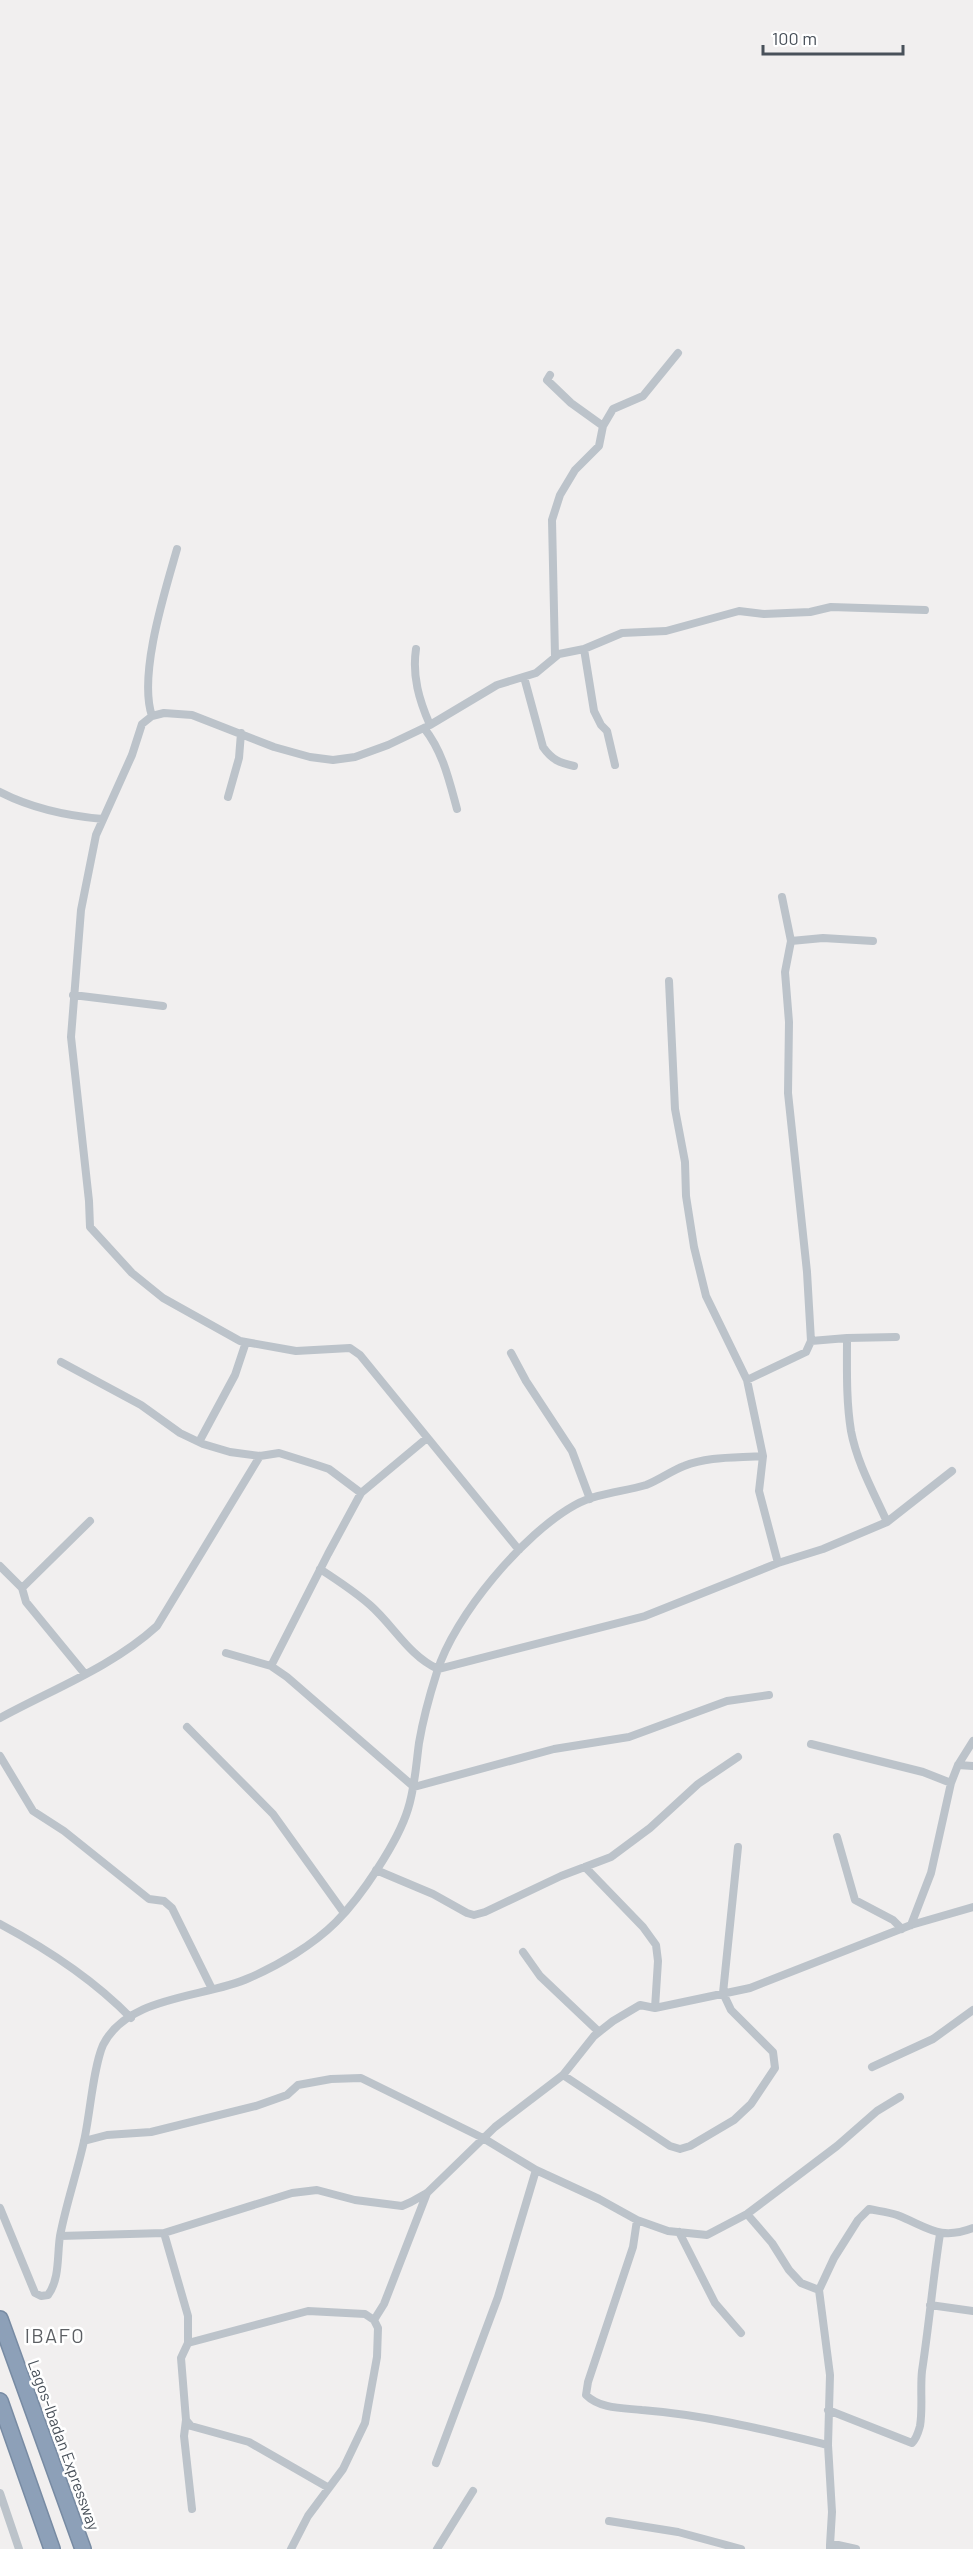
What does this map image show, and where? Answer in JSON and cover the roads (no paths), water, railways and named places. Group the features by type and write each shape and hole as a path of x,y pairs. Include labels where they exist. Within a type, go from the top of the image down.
{"highway":[{"name":"Lagos-Ibadan Expressway","path":"0,2319 83,2549"},
{"path":"0,2401 52,2549"}],"street":[{"path":"555,656 552,520 560,495 575,470 599,446 603,426 613,409 643,396 678,353"},
{"path":"550,375 547,380 570,403 603,426"},
{"path":"152,716 149,707 148,680 160,611 177,549"},
{"path":"519,1550 360,1355 350,1348 296,1351 240,1341 162,1298 132,1273 90,1227 71,1037 81,910 96,836 132,755 142,724 152,716 164,713 192,715 274,747 310,757 333,760 355,757 388,745 427,726 497,685 542,669 555,656 584,649 622,633 666,631 740,611 764,614 810,612 831,607 925,610"},
{"path":"416,649 415,675 422,708 427,726 443,758 457,809"},
{"path":"584,649 594,711 607,731 615,765"},
{"path":"524,677 543,747 550,757 561,764 574,766"},
{"path":"228,797 239,758 241,733"},
{"path":"0,792 13,799 76,817 103,819"},
{"path":"747,1380 806,1352 811,1341 807,1272 789,1093 789,1022 785,972 791,941 782,897"},
{"path":"791,941 823,938 873,942"},
{"path":"669,981 675,1109 685,1162 686,1196 694,1247 706,1296 747,1380 763,1456 759,1491 778,1563"},
{"path":"73,994 163,1006"},
{"path":"811,1341 896,1337"},
{"path":"847,1338 847,1396 852,1433 865,1476 887,1522"},
{"path":"199,1442 235,1375 246,1342"},
{"path":"511,1353 526,1381 572,1452 590,1499"},
{"path":"61,1362 141,1405 180,1433 199,1442 230,1452 260,1455 279,1453 314,1464 328,1469 361,1493"},
{"path":"271,1666 361,1493 427,1438"},
{"path":"0,1718 85,1674 141,1640 157,1626 260,1455"},
{"path":"0,2208 35,2293 41,2296 48,2295 54,2286 60,2236 84,2141 103,2047 111,2033 131,2018 162,2002 247,1979 276,1964 313,1940 344,1913 376,1870 399,1831 408,1810 414,1787 420,1740 438,1669 450,1639 480,1596 519,1550 559,1515 590,1499 649,1484 694,1463 763,1456"},
{"path":"320,1569 370,1605 420,1658 438,1669 645,1616 778,1563 823,1549 887,1522 952,1470"},
{"path":"22,1588 90,1521"},
{"path":"0,1566 22,1588 26,1602 85,1674"},
{"path":"226,1653 271,1666 308,1693 414,1787"},
{"path":"414,1787 554,1749 630,1737 727,1701 769,1695"},
{"path":"187,1727 273,1814 344,1913"},
{"path":"911,1925 932,1873 951,1783 958,1765 973,1740"},
{"path":"811,1744 923,1772 951,1783"},
{"path":"0,1756 33,1811 64,1831 149,1899 164,1901 172,1908 212,1989"},
{"path":"376,1870 474,1915 485,1912 611,1857 633,1842 698,1784 738,1757"},
{"path":"958,1765 973,1766"},
{"path":"837,1837 855,1900 893,1920 902,1929"},
{"path":"563,2075 670,2146 680,2149 690,2146 734,2120 751,2104 775,2068 773,2052 731,2010 723,1993 738,1847"},
{"path":"585,1867 643,1927 657,1945 655,2008"},
{"path":"60,2236 164,2234 292,2193 317,2190 355,2200 402,2206 427,2193 483,2138 563,2075 599,2032 640,2005 655,2008 759,1985 911,1925 973,1907"},
{"path":"0,1924 75,1971 113,2000 131,2018"},
{"path":"523,1952 540,1976 599,2032"},
{"path":"872,2067 933,2039 973,2010"},
{"path":"84,2141 107,2135 151,2132 256,2106 287,2095 298,2085 331,2079 361,2078 483,2138 536,2170 599,2199 637,2220 668,2231 707,2235 747,2214 837,2146 877,2111 900,2097"},
{"path":"436,2463 498,2297 536,2170"},
{"path":"374,2320 384,2304 427,2193"},
{"path":"856,2549 838,2545 830,2547 832,2512 828,2410 830,2375 819,2290 834,2258 858,2220 869,2209 894,2214 940,2234 955,2234 973,2228"},
{"path":"747,2214 772,2242 789,2270 801,2283 819,2290"},
{"path":"637,2220 633,2247 588,2382 586,2395 594,2404 623,2409 689,2413 828,2445"},
{"path":"679,2232 715,2303 741,2333"},
{"path":"164,2234 188,2316 188,2343 181,2358 186,2420 184,2436 192,2509"},
{"path":"828,2410 912,2443 917,2438 920,2423 922,2372 927,2348 930,2305 940,2234"},
{"path":"930,2305 973,2310"},
{"path":"188,2343 308,2310 365,2314 374,2320 378,2328 377,2357 365,2423 354,2448 308,2516 291,2549"},
{"path":"186,2420 191,2426 249,2442 328,2488"},
{"path":"437,2549 473,2491"},
{"path":"0,2493 19,2549"},
{"path":"609,2521 678,2532 741,2549"}],"district":[{"name":"IBAFO","path":"55,2336"}]}
